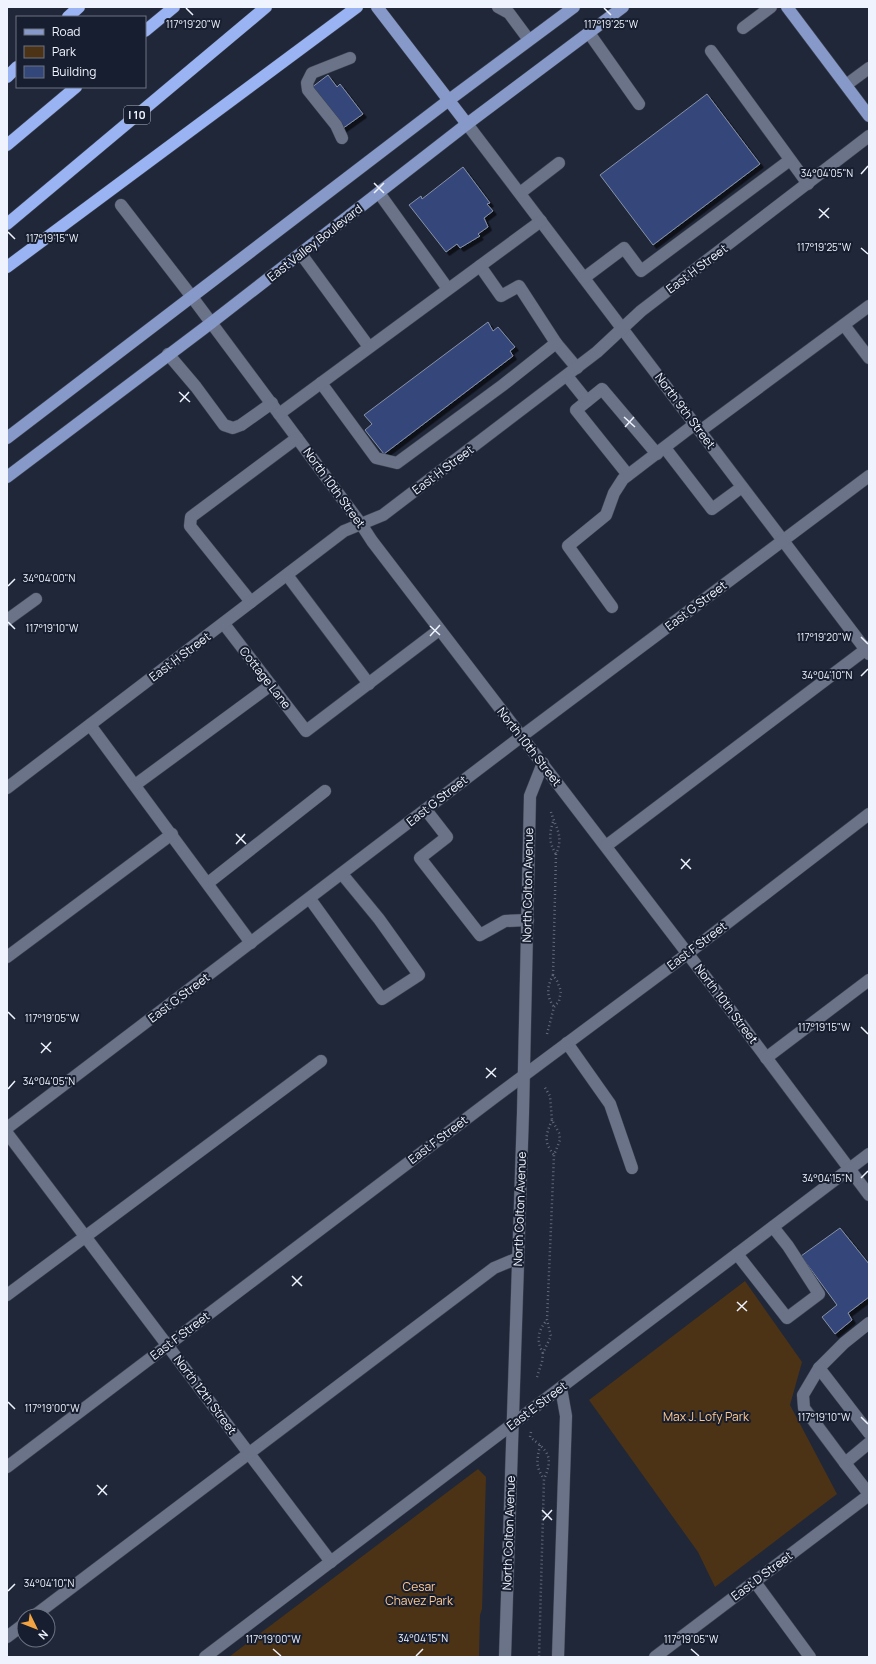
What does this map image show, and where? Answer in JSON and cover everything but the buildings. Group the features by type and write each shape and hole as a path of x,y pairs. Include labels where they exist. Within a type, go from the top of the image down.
{"highway":[{"path":"69,16 78,7"},
{"path":"146,30 174,7"},
{"name":"I 10","path":"7,224 266,7"},
{"path":"7,267 357,7"},
{"path":"7,77 16,68"},
{"path":"7,144 75,88"}],"main road":[{"path":"377,7 467,124"},
{"path":"7,438 449,100 574,7"},
{"name":"East Valley Boulevard","path":"7,477 301,254 467,124 623,7"},
{"path":"787,7 869,116"}],"street":[{"path":"742,28 771,7"},
{"path":"503,8 509,13 529,40"},
{"path":"588,33 639,104"},
{"path":"710,51 808,184"},
{"path":"342,138 336,125 308,90 306,83 312,73 350,58"},
{"path":"846,85 869,68"},
{"name":"North 9th Street","path":"467,124 868,651"},
{"name":"East H Street","path":"7,788 344,531 383,515 567,376 597,352 641,311 869,136"},
{"path":"584,278 624,248 641,271 790,160"},
{"path":"520,193 559,163"},
{"path":"379,193 448,289"},
{"name":"North 10th Street","path":"121,205 272,403 372,541 439,630 543,763 869,1195"},
{"path":"279,414 541,220"},
{"path":"301,254 369,347"},
{"path":"480,266 501,296 519,286 556,343 577,368"},
{"path":"612,607 568,546 606,515 614,493 624,479 661,451 698,428 869,306"},
{"path":"844,325 869,358"},
{"path":"321,383 376,458 398,463 503,385 556,343"},
{"path":"168,354 224,425 233,428 241,425 272,403"},
{"path":"567,376 587,401"},
{"path":"628,476 576,410 602,389 661,451 712,509 742,487"},
{"path":"251,602 190,526 191,517 297,438"},
{"name":"East G Street","path":"7,1128 310,899 522,736 869,476"},
{"path":"287,575 368,684 439,630"},
{"path":"7,620 36,598"},
{"name":"Cottage Lane","path":"224,624 306,731 368,684"},
{"path":"606,846 868,651"},
{"path":"135,785 271,685"},
{"path":"90,725 172,834 251,943"},
{"name":"North Colton Avenue","path":"506,1657 528,920 530,796 543,763"},
{"path":"208,883 325,791"},
{"path":"426,810 447,837 420,858 480,935 505,921 528,920"},
{"name":"East F Street","path":"7,1467 523,1076 687,954 869,814"},
{"path":"7,957 172,834"},
{"path":"310,899 382,999 419,975 379,919 342,874"},
{"path":"766,1058 869,980"},
{"path":"567,1043 610,1104 632,1168"},
{"path":"7,1295 321,1060"},
{"name":"North 12th Street","path":"7,1133 331,1562"},
{"name":"East E Street","path":"205,1657 869,1154"},
{"path":"737,1254 787,1318 819,1294 788,1246 773,1227"},
{"path":"45,1608 494,1268 518,1258"},
{"path":"869,1323 844,1343 819,1368 803,1395 804,1408 869,1494"},
{"path":"819,1368 869,1433"},
{"path":"558,1657 566,1416 560,1388"},
{"path":"845,1463 869,1444"},
{"name":"East D Street","path":"655,1657 869,1494"},
{"path":"755,1582 810,1657"},
{"path":"7,1637 16,1630"}],"path":[{"path":"551,812 559,831 560,840 556,854 553,976 548,986 548,1000 554,1007"},
{"path":"554,822 550,837 551,847 556,854"},
{"path":"547,1034 554,1007 559,1001 561,991 553,976"},
{"path":"537,1377 544,1352 552,1336 547,1320 554,1155 560,1140 559,1133 552,1120 550,1096 544,1086"},
{"path":"552,1120 546,1140 548,1147 554,1155"},
{"path":"544,1352 540,1346 538,1334 541,1326 547,1320"},
{"path":"531,1432 530,1437 540,1444 548,1453 550,1462 544,1479 538,1657"},
{"path":"540,1444 537,1463 538,1471 544,1479"}],"green space":[{"name":"Max J. Lofy Park","path":"745,1281 802,1362 790,1405 837,1494 715,1587 698,1552 589,1400"},
{"name":"Cesar Chavez Park","path":"478,1469 486,1477 479,1657 229,1657"}]}
